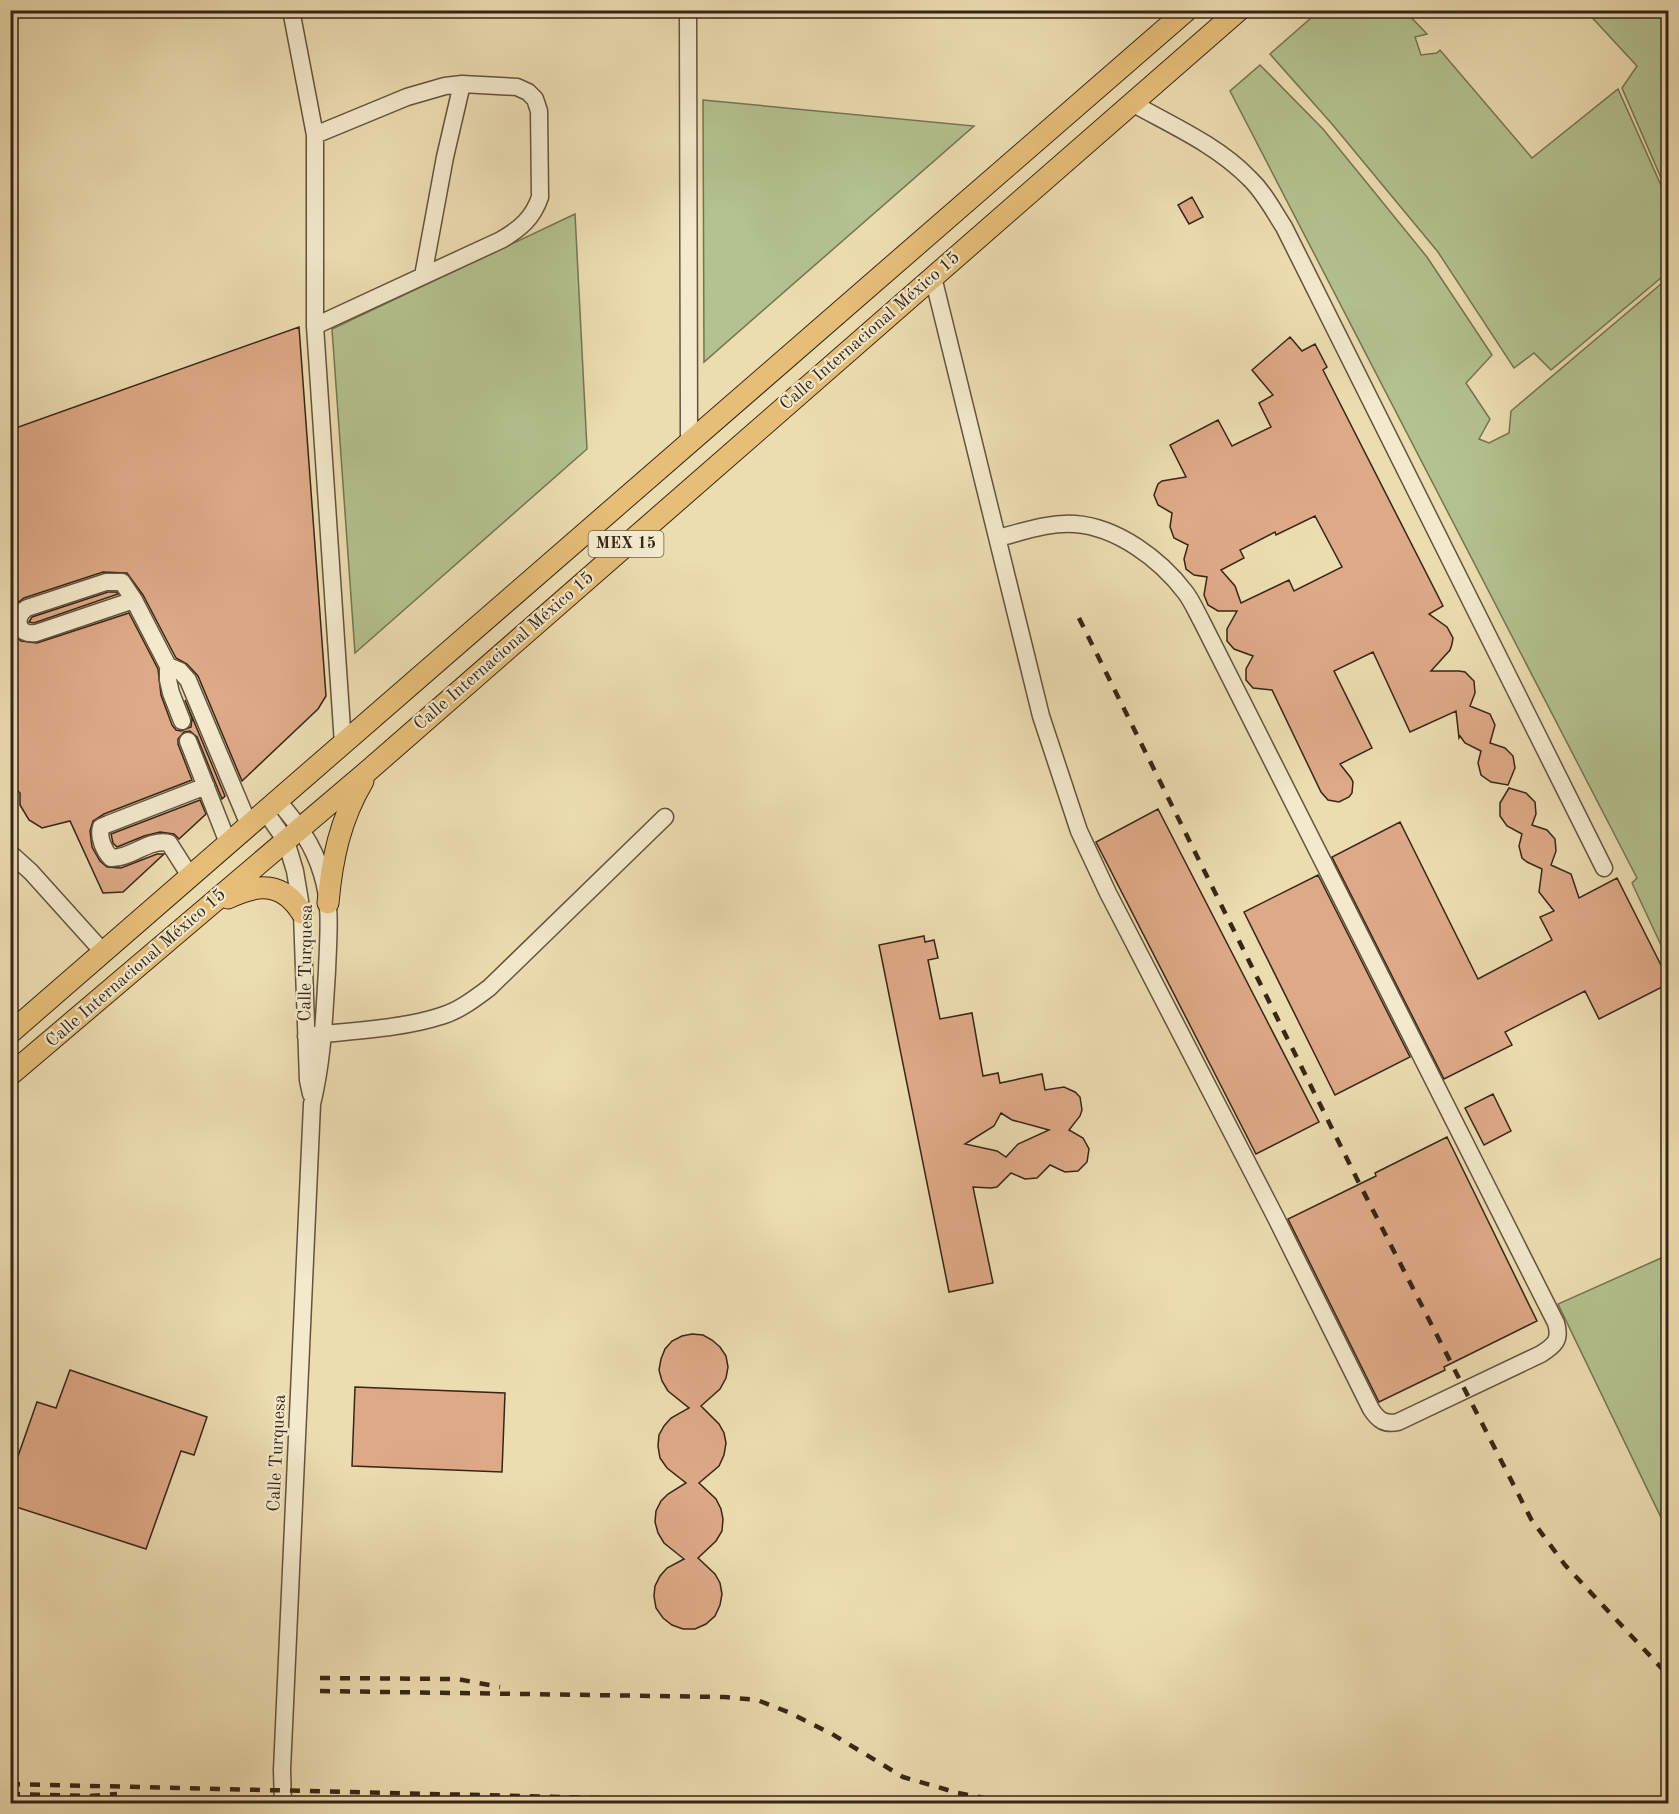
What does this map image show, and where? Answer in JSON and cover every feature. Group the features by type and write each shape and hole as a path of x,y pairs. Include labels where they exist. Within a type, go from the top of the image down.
{"main road":[{"name":"Calle Internacional México 15","path":"10,1033 1187,10"},
{"name":"Calle Internacional México 15","path":"10,1075 369,770 1239,10"},
{"path":"328,903 331,868 339,834 352,800 369,770"},
{"path":"199,914 252,887 268,887 283,892 296,903 302,913"}],"street":[{"path":"291,10 315,135 315,326 343,744"},
{"path":"688,10 689,443"},
{"path":"315,135 426,90 462,84 517,87 528,92 535,99 539,111 540,197 536,210 527,221 515,232 501,240 315,326"},
{"path":"423,276 445,157 462,84"},
{"path":"1132,103 1205,144 1232,163 1250,178 1284,227 1604,868"},
{"path":"933,277 1041,716 1079,831 1108,893 1275,1216 1371,1409 1382,1421 1390,1424 1398,1422 1541,1354 1556,1342 1559,1333 1556,1323 1202,620 1186,593 1168,573 1139,550 1122,538 1096,529 1075,524 1052,525 998,538"},
{"path":"134,600 36,633 26,633 19,625 18,618 27,608 106,582 122,582 134,600 168,666 171,693 182,721"},
{"path":"168,666 180,671 188,680 249,825"},
{"path":"188,741 228,843"},
{"path":"190,876 169,843 155,844 121,857 111,858 107,854 100,831 101,827 108,824 206,786"},
{"name":"Calle Turquesa","path":"271,805 293,834 315,855 323,876 328,903 324,1034 319,1078 312,1104"},
{"path":"306,1036 412,1023 442,1016 467,1005 489,988 665,817"},
{"name":"Calle Turquesa","path":"283,1803 282,1770 312,1104 308,1080 302,913 295,871 293,834"},
{"path":"10,853 31,872 104,953"}],"green space":[{"path":"1319,11 1405,11 1427,34 1415,37 1421,55 1437,53 1440,50 1532,158 1618,89 1668,201 1668,272 1551,370 1534,353 1514,368 1438,252 1332,124 1270,54"},
{"path":"1586,11 1668,11 1668,194 1622,88 1637,66"},
{"path":"1260,65 1323,129 1427,257 1492,355 1466,383 1490,419 1479,439 1489,443 1509,433 1511,411 1668,278 1668,960 1632,883 1637,878 1230,91"},
{"path":"703,100 974,126 704,362"},
{"path":"575,214 587,449 355,653 332,329"},
{"path":"1668,1255 1668,1532 1558,1304"}],"building":[{"path":"1192,197 1203,217 1189,224 1178,205"},
{"path":"299,327 326,696 318,709 242,781 198,676 187,664 176,658 143,595 127,573 103,572 24,598 10,612 10,430"},
{"path":"1290,337 1302,351 1315,344 1327,367 1323,370 1443,606 1429,614 1447,627 1453,638 1452,644 1450,650 1431,671 1465,672 1474,681 1475,693 1470,706 1490,714 1495,725 1490,743 1505,748 1513,756 1515,768 1508,785 1491,782 1481,775 1478,763 1481,751 1465,743 1460,736 1459,738 1456,711 1410,732 1373,652 1334,671 1372,748 1340,764 1353,782 1352,793 1349,797 1339,802 1328,800 1321,792 1272,690 1253,688 1246,680 1246,669 1253,656 1234,649 1227,641 1227,629 1237,611 1218,611 1208,605 1204,595 1207,577 1194,575 1186,569 1184,559 1188,545 1174,538 1170,527 1172,513 1158,505 1154,495 1158,484 1162,481 1186,477 1170,445 1218,420 1232,446 1271,427 1259,403 1273,395 1252,370","holes":["1315,516 1342,567 1294,591 1289,580 1241,603 1235,586 1221,570 1244,558 1240,550 1275,532 1276,535"]},
{"path":"108,592 118,594 34,623 29,622 32,617"},
{"path":"129,613 158,669 161,695 172,725 176,730 181,731 191,727 192,718 185,700 225,796 222,799 197,737 190,731 184,732 178,739 178,744 192,780 104,814 93,821 90,831 92,847 100,861 107,867 121,868 157,854 164,854 123,892 103,893 70,821 42,828 29,820 20,805 20,793 12,785 10,631 21,641 37,643"},
{"path":"1509,788 1526,793 1535,802 1536,814 1532,825 1547,830 1555,839 1556,851 1551,865 1571,874 1579,898 1617,878 1668,979 1668,984 1599,1019 1585,991 1505,1032 1512,1045 1444,1079 1332,857 1400,822 1478,979 1552,940 1540,917 1554,911 1539,892 1542,869 1522,858 1519,846 1522,834 1507,826 1500,816 1500,803"},
{"path":"200,800 206,814 179,839 174,834 160,832 117,847 113,843 111,834"},
{"path":"1158,809 1319,1122 1256,1154 1096,842"},
{"path":"1318,875 1410,1057 1335,1095 1244,912"},
{"path":"924,936 925,942 934,940 938,958 928,960 940,1019 972,1013 983,1076 998,1073 1000,1083 1042,1074 1045,1090 1064,1087 1080,1097 1082,1110 1080,1116 1069,1130 1083,1138 1089,1149 1087,1162 1078,1171 1065,1172 1050,1165 1037,1178 1025,1179 1011,1173 997,1187 973,1187 993,1283 949,1292 879,945","holes":["1001,1113 1012,1120 1049,1130 1018,1144 1006,1157 997,1151 965,1144 994,1126"]},
{"path":"1493,1094 1511,1131 1484,1145 1465,1108"},
{"path":"1447,1137 1537,1321 1379,1402 1288,1219 1376,1176 1375,1173"},
{"path":"692,1334 703,1335 720,1347 726,1356 728,1367 726,1378 720,1389 701,1406 719,1424 726,1443 719,1466 699,1483 716,1499 721,1509 722,1531 716,1541 698,1558 715,1574 722,1594 715,1616 706,1624 695,1629 683,1629 663,1618 656,1608 655,1586 660,1576 667,1568 684,1559 664,1543 655,1522 656,1511 661,1501 686,1483 667,1468 660,1458 659,1435 671,1418 689,1408 668,1391 659,1370 665,1349 672,1341"},
{"path":"70,1370 207,1417 194,1455 181,1451 146,1549 10,1505 10,1479 37,1402 56,1408"},
{"path":"355,1387 505,1393 502,1472 352,1466"}],"railway":[{"path":"1079,618 1357,1179 1531,1519 1565,1565 1668,1675"},
{"path":"320,1678 457,1679 500,1687"},
{"path":"320,1691 725,1697 757,1700 788,1712 832,1734 903,1777 958,1793 1016,1804"},
{"path":"10,1784 857,1804"},
{"path":"10,1794 89,1796 117,1794"},
{"path":"298,1804 339,1798"}]}
